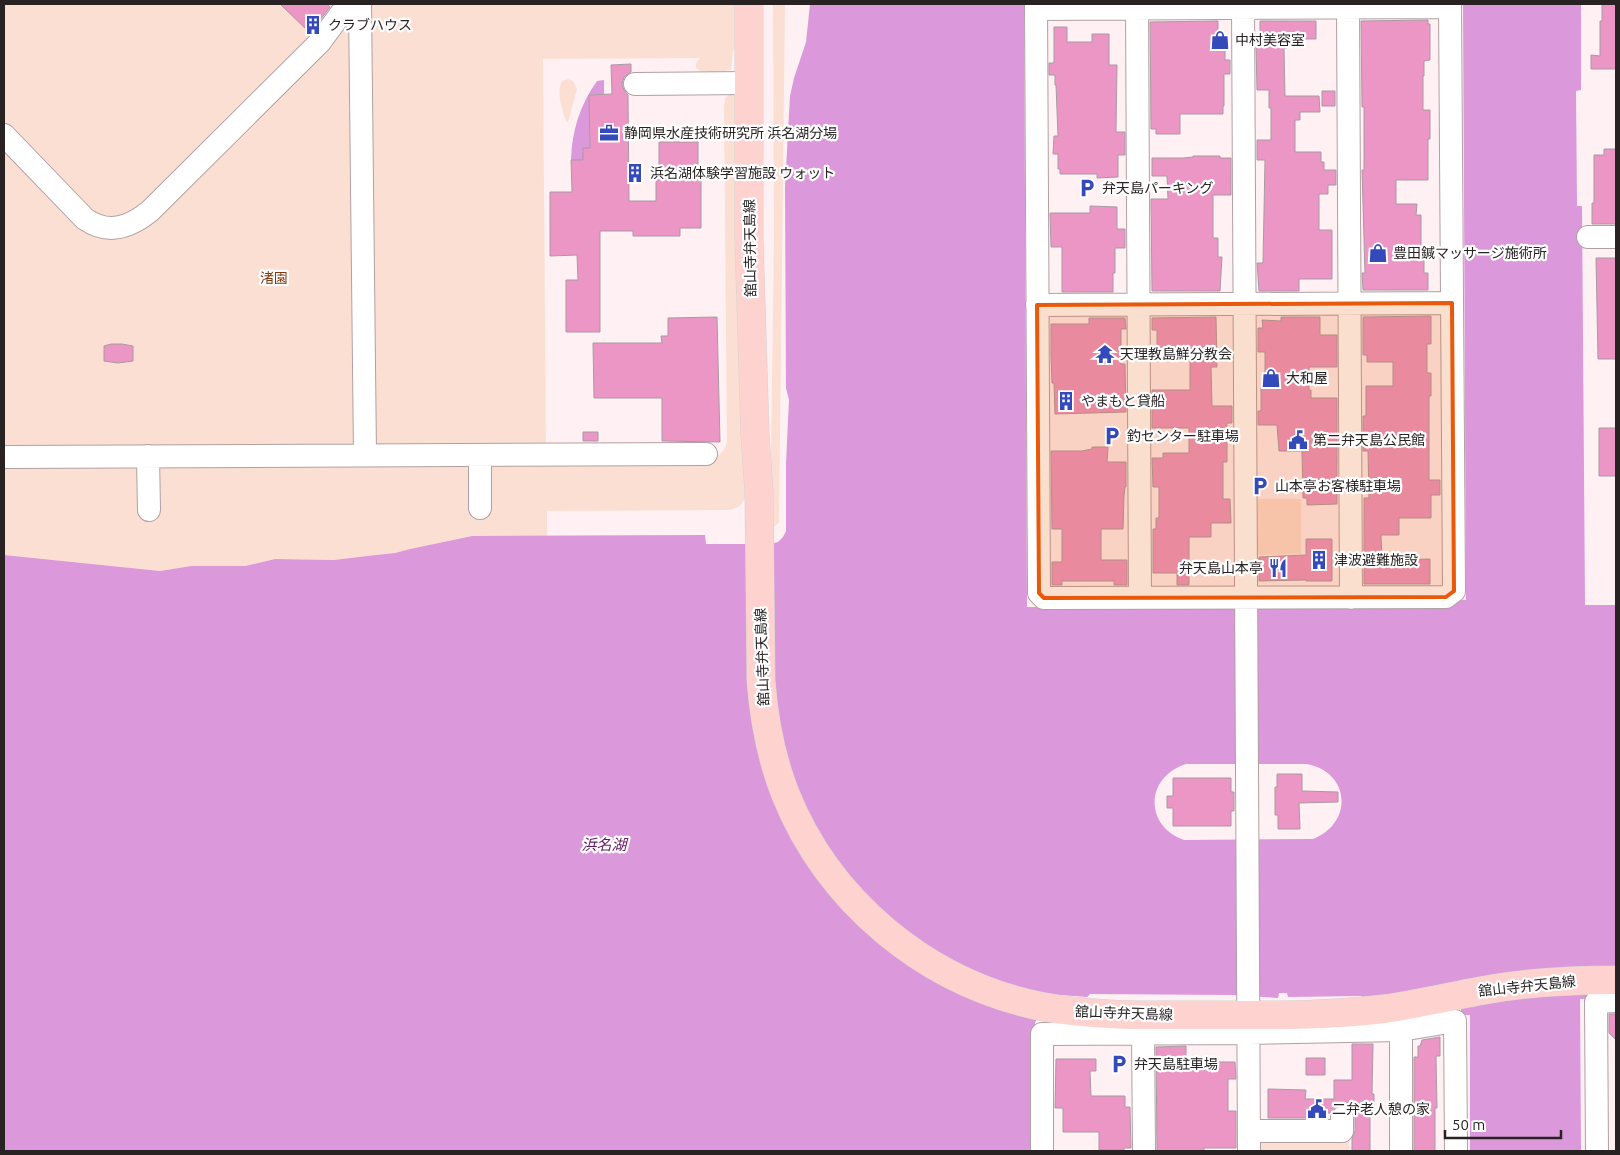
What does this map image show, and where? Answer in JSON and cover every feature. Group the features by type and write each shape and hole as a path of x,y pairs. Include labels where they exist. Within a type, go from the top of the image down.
{"main road":[{"name":"舘山寺弁天島線","path":"749,4 749,240 755,434 759,492 761,681 764,710 768,738 785,793 797,819 826,869 851,898 885,932 948,974 983,990 1010,999 1045,1007 1104,1015 1296,1015 1382,1009 1514,986 1603,980"},
{"name":"舘山寺弁天島線","path":"759,492 764,434 768,250 767,4"}],"street":[{"path":"4,135 94,225 105,228 117,228 131,223 150,211 320,42 348,4"},
{"path":"360,4 365,455"},
{"path":"1450,5 1454,591 1446,597 1246,600 1044,598 1039,592 1036,6 1348,6 1450,5"},
{"path":"1137,6 1140,598"},
{"path":"1243,6 1249,1141 1342,1131 1342,1118"},
{"path":"1348,6 1351,598"},
{"path":"635,84 749,83"},
{"path":"1588,238 1616,237"},
{"path":"1037,305 1452,303"},
{"path":"4,457 706,454"},
{"path":"480,455 480,508"},
{"path":"148,456 149,510"},
{"path":"1597,1151 1596,1002 1616,1001"},
{"path":"1042,1151 1042,1034 1143,1033 1248,1016 1401,1030 1456,1020 1456,1151"},
{"path":"1401,1030 1402,1151"},
{"path":"1143,1033 1144,1151"}],"highlighted area":[{"path":"1452,303 1454,591 1446,597 1044,598 1039,593 1037,305"}],"green space":[{"name":"渚園","path":"4,4 739,4 738,41 733,51 731,69 729,70 701,71 696,66 700,58 543,59 546,454 710,458 719,455 724,448 727,442 724,106 725,99 729,94 735,94 739,99 746,494 742,503 730,510 547,511 547,536 472,536 395,553 334,560 275,559 245,566 191,566 160,571 4,555"},
{"path":"773,4 785,4 779,522 774,527 770,522 774,240"},
{"path":"568,79 573,81 577,89 568,122 561,106 560,85 562,81"},
{"path":"1255,499 1301,499 1301,554 1255,555"},
{"path":"1349,1136 1349,1151 1257,1151 1257,1137"}],"water":[{"name":"浜名湖","path":"810,4 1024,4 1027,607 1449,606 1459,600 1466,600 1463,4 1581,4 1581,90 1576,91 1577,206 1582,206 1585,605 1616,605 1616,968 1590,999 1580,999 1581,1151 1470,1151 1470,1015 1461,1015 1455,984 1363,999 1361,996 1288,997 1287,993 1279,993 1278,998 1234,995 1090,994 1087,997 1047,994 1035,1023 1035,1151 4,1151 4,555 160,571 191,566 245,566 275,559 334,560 395,553 472,536 705,535 706,544 771,544 778,542 786,531 786,463 789,400 786,388 785,187 790,96 806,42","holes":["1186,764 1307,764 1321,769 1332,777 1339,787 1342,798 1335,822 1326,832 1313,839 1184,840 1171,833 1162,824 1156,813 1157,790 1163,779 1173,770"]},
{"path":"604,80 604,94 589,95 590,148 583,148 583,160 571,160 573,138 578,118 586,99 597,81"}],"building":[{"name":"クラブハウス","path":"280,4 327,4 330,7 310,33"},
{"path":"1602,4 1616,4 1616,69 1591,69 1591,55 1600,56"},
{"path":"1428,20 1428,24 1430,24 1430,60 1424,61 1423,110 1430,110 1428,180 1396,180 1396,204 1417,204 1416,215 1421,215 1421,248 1424,248 1424,273 1428,273 1428,290 1363,290 1362,273 1365,273 1362,170 1364,170 1364,107 1362,107 1361,21"},
{"path":"1218,21 1218,36 1225,36 1225,60 1230,60 1230,74 1224,74 1223,114 1180,114 1180,134 1156,134 1156,129 1151,129 1150,22"},
{"path":"1260,21 1316,21 1316,39 1287,39 1287,48 1284,48 1285,96 1319,96 1320,112 1300,112 1300,120 1295,120 1295,152 1321,152 1321,162 1324,162 1324,170 1336,170 1336,185 1328,185 1328,194 1319,194 1319,230 1332,230 1332,279 1299,279 1299,291 1259,291 1257,263 1263,263 1265,160 1257,160 1257,140 1271,140 1269,90 1257,90 1256,45 1260,41"},
{"path":"1054,27 1067,27 1067,42 1092,42 1092,34 1109,34 1109,65 1117,65 1116,132 1125,132 1125,155 1118,155 1118,177 1097,178 1097,174 1060,174 1058,154 1053,154 1054,136 1058,136 1055,75 1049,75 1049,63 1054,63"},
{"name":"浜名湖体験学習施設 ウォット","path":"631,64 631,72 624,77 622,84 628,95 629,201 656,201 656,171 659,171 659,142 698,142 698,179 701,179 701,228 680,228 680,236 633,236 633,231 600,231 600,332 566,332 566,280 578,280 577,255 550,256 550,192 572,192 571,160 583,160 583,148 590,148 589,95 612,94 611,65"},
{"path":"1322,91 1335,91 1335,106 1322,106"},
{"path":"1604,149 1616,149 1616,224 1592,224 1594,155 1604,155"},
{"path":"1193,156 1231,158 1231,195 1213,195 1213,238 1218,238 1218,257 1222,257 1220,291 1152,291 1151,199 1168,199 1167,176 1152,176 1152,158 1183,158"},
{"path":"1090,206 1117,207 1117,229 1125,229 1125,248 1115,248 1113,292 1062,292 1062,247 1051,247 1050,213 1090,213"},
{"path":"1596,258 1616,258 1616,359 1598,359"},
{"path":"1431,316 1431,344 1427,344 1427,373 1431,373 1431,396 1429,396 1429,480 1440,480 1440,495 1431,495 1431,518 1399,518 1399,535 1381,535 1382,560 1430,559 1430,584 1364,584 1364,498 1369,498 1368,451 1363,451 1363,416 1366,416 1366,386 1393,386 1393,362 1367,362 1367,355 1363,355 1363,317"},
{"path":"717,317 720,442 662,441 662,398 594,398 593,343 662,343 661,336 668,336 668,318"},
{"path":"1216,317 1217,367 1211,367 1212,406 1232,406 1232,423 1227,423 1227,462 1223,462 1223,499 1230,499 1231,523 1211,523 1211,537 1189,537 1189,585 1177,585 1177,573 1153,573 1153,529 1156,529 1156,518 1159,518 1159,487 1153,487 1152,458 1163,458 1163,453 1189,453 1189,428 1152,428 1152,390 1190,390 1190,350 1157,350 1157,330 1152,330 1152,318"},
{"path":"1281,317 1320,317 1320,335 1337,335 1337,367 1309,367 1309,390 1311,390 1311,398 1337,398 1337,504 1307,505 1307,498 1303,498 1302,451 1279,451 1277,425 1258,425 1258,411 1261,411 1261,388 1265,388 1265,352 1258,352 1258,328 1263,328 1262,320 1281,321"},
{"path":"1089,318 1125,318 1126,329 1121,329 1121,364 1125,364 1126,412 1055,414 1054,383 1052,383 1051,324 1089,324"},
{"path":"111,344 133,346 133,361 118,363 104,361 104,346"},
{"path":"1599,428 1616,428 1616,476 1599,476"},
{"path":"583,432 598,432 598,441 583,441"},
{"path":"1092,447 1108,447 1107,462 1126,462 1123,529 1101,529 1101,560 1127,560 1127,585 1114,585 1114,581 1062,581 1062,585 1052,585 1052,562 1062,562 1062,529 1052,529 1051,451 1082,451 1092,449"},
{"path":"1306,539 1332,539 1332,581 1259,581 1259,557 1306,555"},
{"path":"1277,774 1302,774 1302,791 1338,792 1338,802 1299,803 1300,829 1278,829 1278,815 1275,815"},
{"path":"1173,778 1231,778 1231,792 1234,792 1234,811 1231,811 1231,826 1173,826 1173,808 1167,808 1167,796 1173,796"},
{"path":"1609,1014 1616,1014 1616,1040 1609,1033"},
{"path":"1440,1037 1440,1056 1436,1056 1437,1108 1435,1108 1435,1151 1414,1151 1414,1057 1418,1057 1418,1046 1420,1046 1422,1040"},
{"path":"1352,1044 1373,1044 1372,1094 1374,1094 1374,1110 1370,1110 1370,1151 1352,1151 1355,1118 1353,1111 1348,1106 1336,1106 1330,1113 1327,1113 1327,1118 1268,1118 1268,1089 1306,1090 1305,1099 1334,1099 1334,1080 1352,1080"},
{"path":"1186,1046 1186,1058 1189,1059 1215,1059 1215,1062 1235,1062 1236,1079 1228,1079 1228,1111 1236,1111 1236,1148 1204,1148 1204,1151 1157,1151 1156,1047"},
{"path":"1306,1058 1325,1058 1325,1075 1306,1075"},
{"path":"1056,1059 1096,1059 1096,1071 1090,1071 1091,1096 1125,1096 1125,1107 1130,1107 1131,1148 1124,1148 1124,1150 1099,1150 1099,1132 1063,1132 1063,1108 1055,1108"}],"place":[{"name":"クラブハウス","path":"313,25"},
{"name":"中村美容室","path":"1220,40"},
{"name":"静岡県水産技術研究所 浜名湖分場","path":"609,133"},
{"name":"浜名湖体験学習施設 ウォット","path":"635,173"},
{"name":"弁天島パーキング","path":"1087,188"},
{"name":"豊田鍼マッサージ施術所","path":"1378,253"},
{"name":"天理教島鮮分教会","path":"1105,354"},
{"name":"大和屋","path":"1271,378"},
{"name":"やまもと貸船","path":"1066,401"},
{"name":"釣センター駐車場","path":"1112,436"},
{"name":"第二弁天島公民館","path":"1298,440"},
{"name":"山本亭お客様駐車場","path":"1260,486"},
{"name":"津波避難施設","path":"1319,560"},
{"name":"弁天島山本亭","path":"1278,568"},
{"name":"弁天島駐車場","path":"1119,1064"},
{"name":"二弁老人憩の家","path":"1317,1109"}]}
